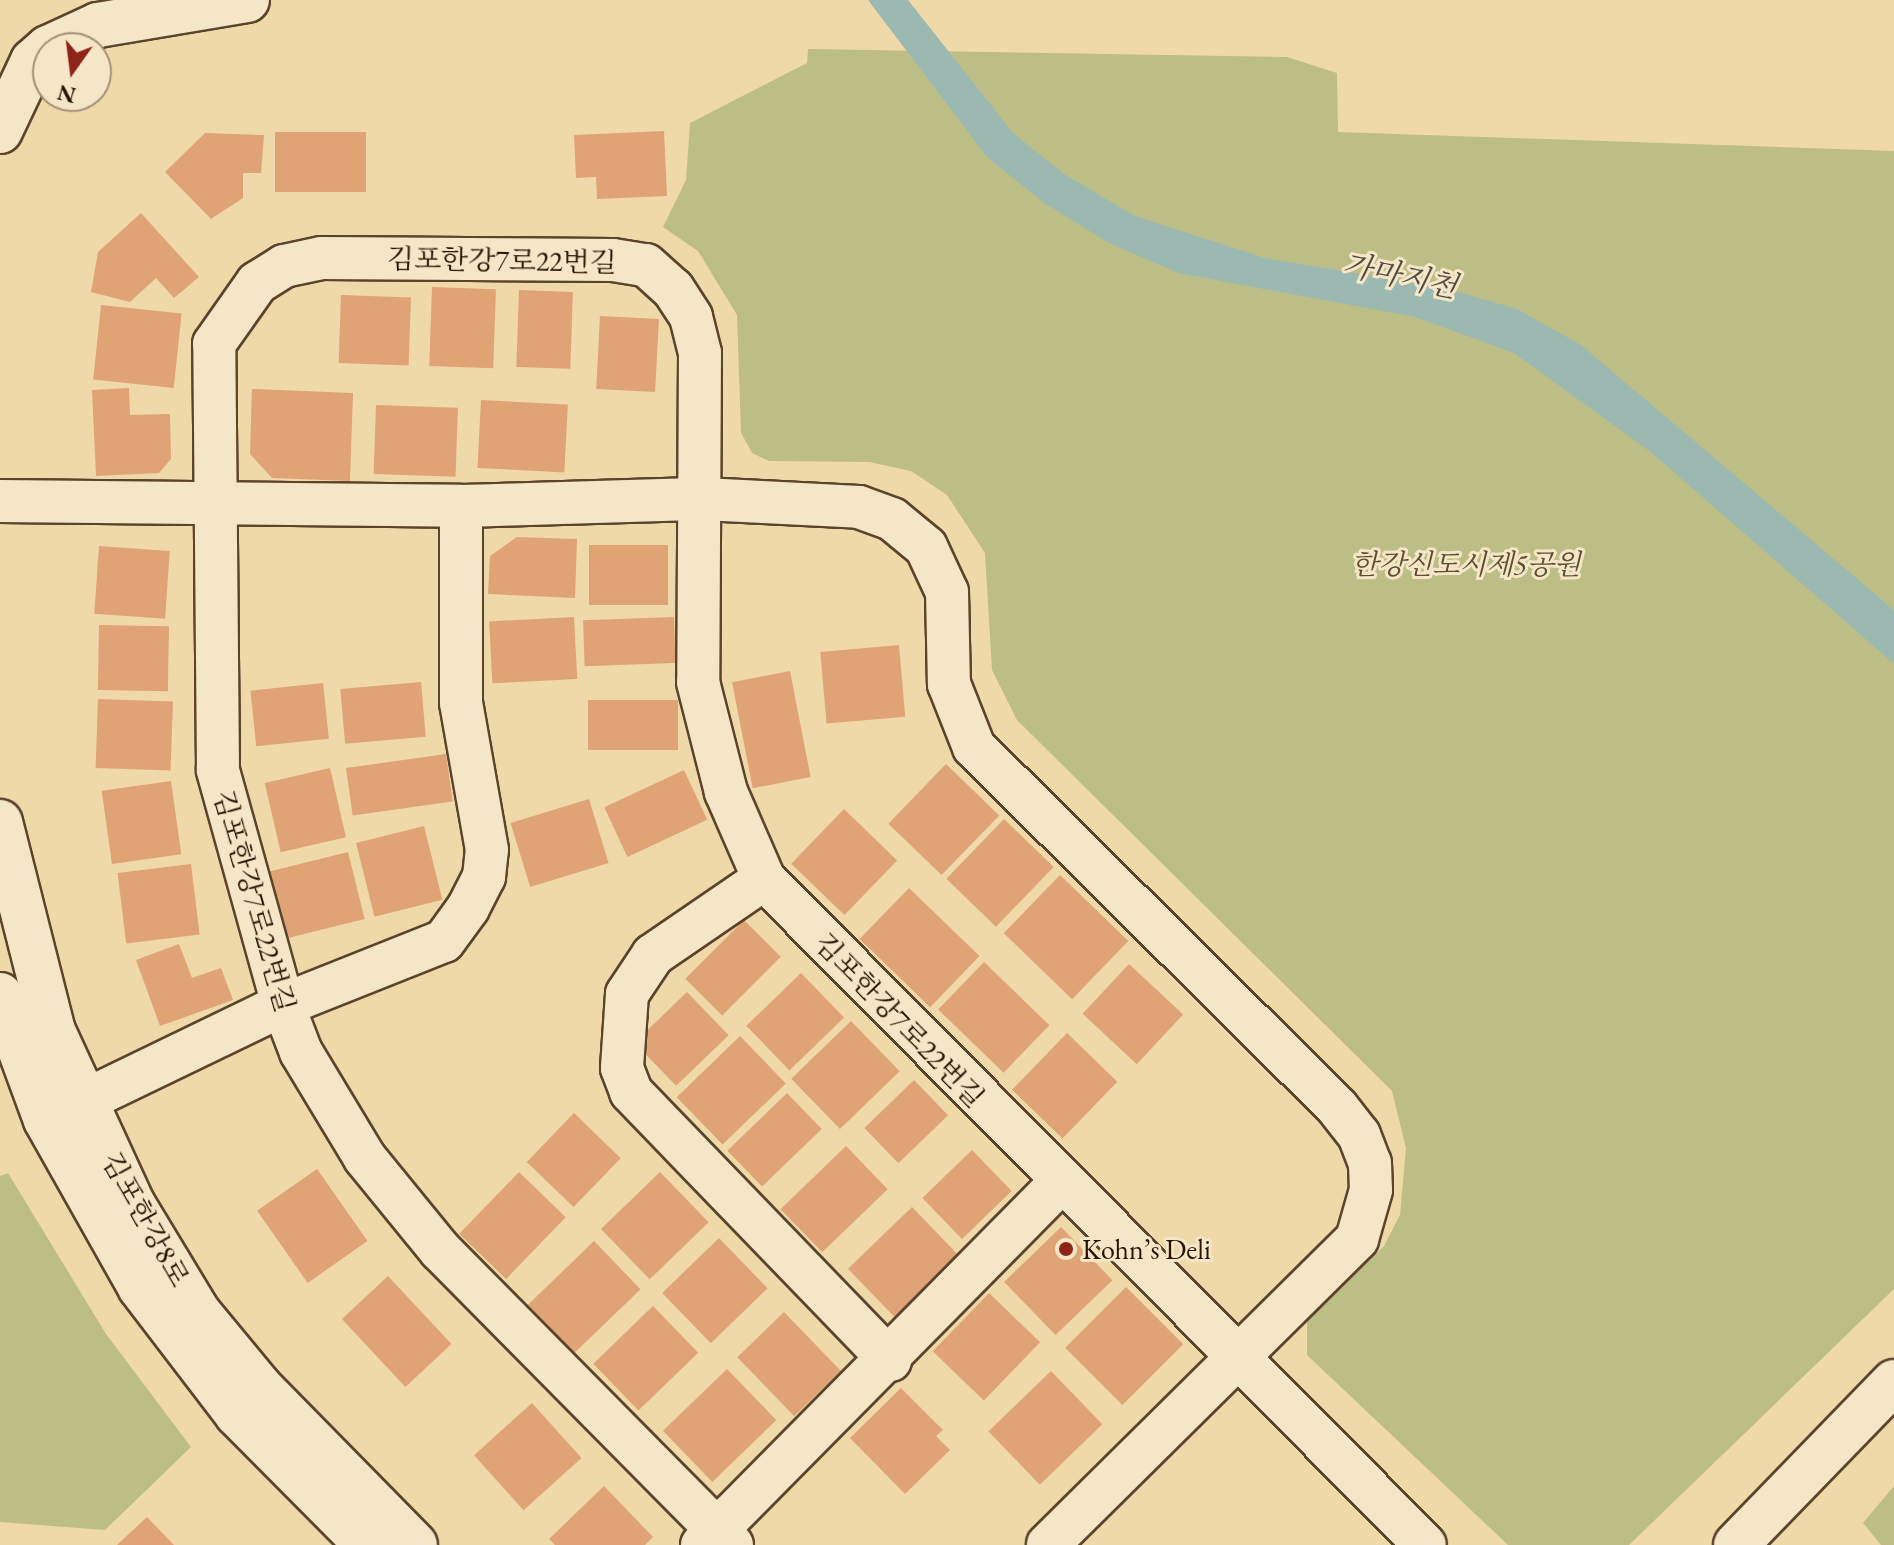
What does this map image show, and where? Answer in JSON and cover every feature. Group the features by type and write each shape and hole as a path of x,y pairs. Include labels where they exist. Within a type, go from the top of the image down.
{"street":[{"path":"83,32 98,25 247,0"},
{"path":"0,131 32,63"},
{"name":"김포한강7로22번길","path":"717,1540 440,1250 365,1158 301,1052 283,1005 218,770 214,344 257,283 284,266 322,258 646,265 691,317 700,353 703,499 698,682 726,792 764,879 1060,1183 1241,1356 1409,1539"},
{"path":"0,501 461,506 703,499 859,507 892,519 926,547 947,592 949,684 974,747 1359,1135 1370,1163 1371,1190 1357,1239 1048,1545"},
{"path":"65,1110 283,1005 444,941 484,877 487,850 461,703 461,506"},
{"name":"김포한강8로","path":"0,822 53,1031 65,1110 140,1287 237,1414 367,1545"},
{"path":"764,879 653,955 627,994 622,1068 631,1092 890,1360"},
{"name":"김포한강8로","path":"0,995 65,1110 132,1203 198,1312 260,1387 415,1545"},
{"path":"717,1540 1060,1183"},
{"path":"1736,1545 1894,1382"}],"green space":[{"name":"한강신도시제5공원","path":"808,49 1287,57 1337,73 1338,132 1894,151 1894,1289 1629,1545 1508,1545 1307,1355 1307,1318 1384,1246 1400,1215 1406,1148 1392,1091 1017,720 992,670 985,553 947,495 911,471 869,462 769,461 752,453 741,433 737,315 698,251 663,227 686,180 690,123 807,63"},
{"path":"8,1173 106,1334 191,1447 105,1530 0,1522 0,1176"},
{"path":"1894,1486 1894,1545 1881,1545 1863,1523"}],"water":[{"path":"868,0 908,0 1013,133 1064,174 1135,216 1265,258 1448,289 1517,309 1581,345 1894,610 1894,664 1652,453 1514,353 1415,317 1178,273 1109,243 1044,203 987,157"}],"building":[{"path":"664,131 667,196 597,199 596,177 576,178 574,135"},
{"path":"275,132 366,132 366,192 275,192"},
{"path":"205,133 264,135 261,173 243,173 243,198 211,219 165,172"},
{"path":"141,213 199,277 174,298 156,278 130,302 91,292 98,252"},
{"path":"432,287 496,289 493,368 429,366"},
{"path":"519,290 573,292 570,369 516,367"},
{"path":"341,295 411,297 409,365 339,363"},
{"path":"101,305 182,313 174,388 93,380"},
{"path":"600,316 659,319 655,392 596,389"},
{"path":"129,388 130,415 170,414 171,459 159,473 96,476 92,390"},
{"path":"252,389 353,393 350,481 272,478 250,454"},
{"path":"481,400 568,405 564,472 477,468"},
{"path":"376,405 458,408 456,477 374,474"},
{"path":"517,537 577,539 575,598 488,594 490,556"},
{"path":"589,545 668,545 668,605 589,605"},
{"path":"99,546 170,551 165,619 94,614"},
{"path":"574,617 577,679 492,683 489,621"},
{"path":"674,617 676,663 585,666 583,620"},
{"path":"99,625 169,626 168,691 98,690"},
{"path":"899,645 905,717 827,724 820,652"},
{"path":"790,671 811,777 753,788 732,682"},
{"path":"421,682 426,737 345,744 340,689"},
{"path":"323,683 329,739 256,746 250,691"},
{"path":"98,699 173,702 171,771 96,768"},
{"path":"588,700 678,700 678,750 588,750"},
{"path":"446,754 453,802 353,816 346,768"},
{"path":"946,764 999,815 942,875 888,824"},
{"path":"330,768 346,837 281,852 265,783"},
{"path":"684,770 707,820 627,857 604,807"},
{"path":"171,781 181,854 112,864 102,791"},
{"path":"589,799 609,863 530,887 511,823"},
{"path":"844,809 897,860 844,915 791,864"},
{"path":"1004,819 1054,867 996,927 946,879"},
{"path":"424,826 442,900 374,917 356,843"},
{"path":"348,852 365,919 284,939 267,872"},
{"path":"191,864 200,934 126,943 118,873"},
{"path":"1060,875 1128,941 1072,999 1004,933"},
{"path":"909,888 979,956 930,1007 860,939"},
{"path":"744,920 781,957 722,1015 685,979"},
{"path":"179,944 192,978 221,968 233,1000 160,1026 136,960"},
{"path":"984,962 1049,1025 1004,1073 938,1009"},
{"path":"1129,964 1183,1014 1137,1064 1083,1014"},
{"path":"801,973 844,1018 789,1070 746,1026"},
{"path":"687,992 729,1035 676,1086 634,1043"},
{"path":"851,1021 900,1071 840,1129 791,1079"},
{"path":"1067,1033 1117,1082 1062,1138 1012,1090"},
{"path":"740,1036 786,1083 723,1145 677,1097"},
{"path":"914,1080 948,1115 898,1163 864,1128"},
{"path":"787,1093 822,1129 762,1187 727,1151"},
{"path":"574,1113 621,1158 574,1207 527,1162"},
{"path":"846,1146 888,1189 822,1252 781,1209"},
{"path":"972,1150 1012,1191 962,1239 922,1198"},
{"path":"317,1169 367,1241 308,1283 257,1211"},
{"path":"519,1172 566,1217 506,1279 459,1234"},
{"path":"660,1172 709,1222 650,1279 601,1229"},
{"path":"912,1207 959,1255 895,1317 848,1269"},
{"path":"1061,1227 1112,1280 1056,1335 1004,1282"},
{"path":"719,1238 768,1288 711,1343 662,1293"},
{"path":"594,1241 641,1289 574,1353 528,1305"},
{"path":"388,1276 451,1344 405,1387 342,1319"},
{"path":"1126,1287 1183,1344 1122,1405 1065,1348"},
{"path":"989,1293 1040,1342 984,1401 933,1351"},
{"path":"653,1306 698,1353 638,1410 593,1364"},
{"path":"784,1312 841,1371 794,1416 737,1357"},
{"path":"727,1369 776,1420 712,1482 663,1431"},
{"path":"1051,1371 1102,1424 1040,1485 988,1431"},
{"path":"901,1388 943,1430 936,1436 950,1450 905,1494 850,1438"},
{"path":"532,1403 582,1458 524,1510 474,1455"},
{"path":"604,1486 653,1537 645,1545 555,1545 549,1539"},
{"path":"147,1517 174,1545 117,1545"}],"place":[{"name":"Kohn’s Deli","path":"1066,1249"}],"water label":[{"name":"가마지천","path":"1400,276"}]}
